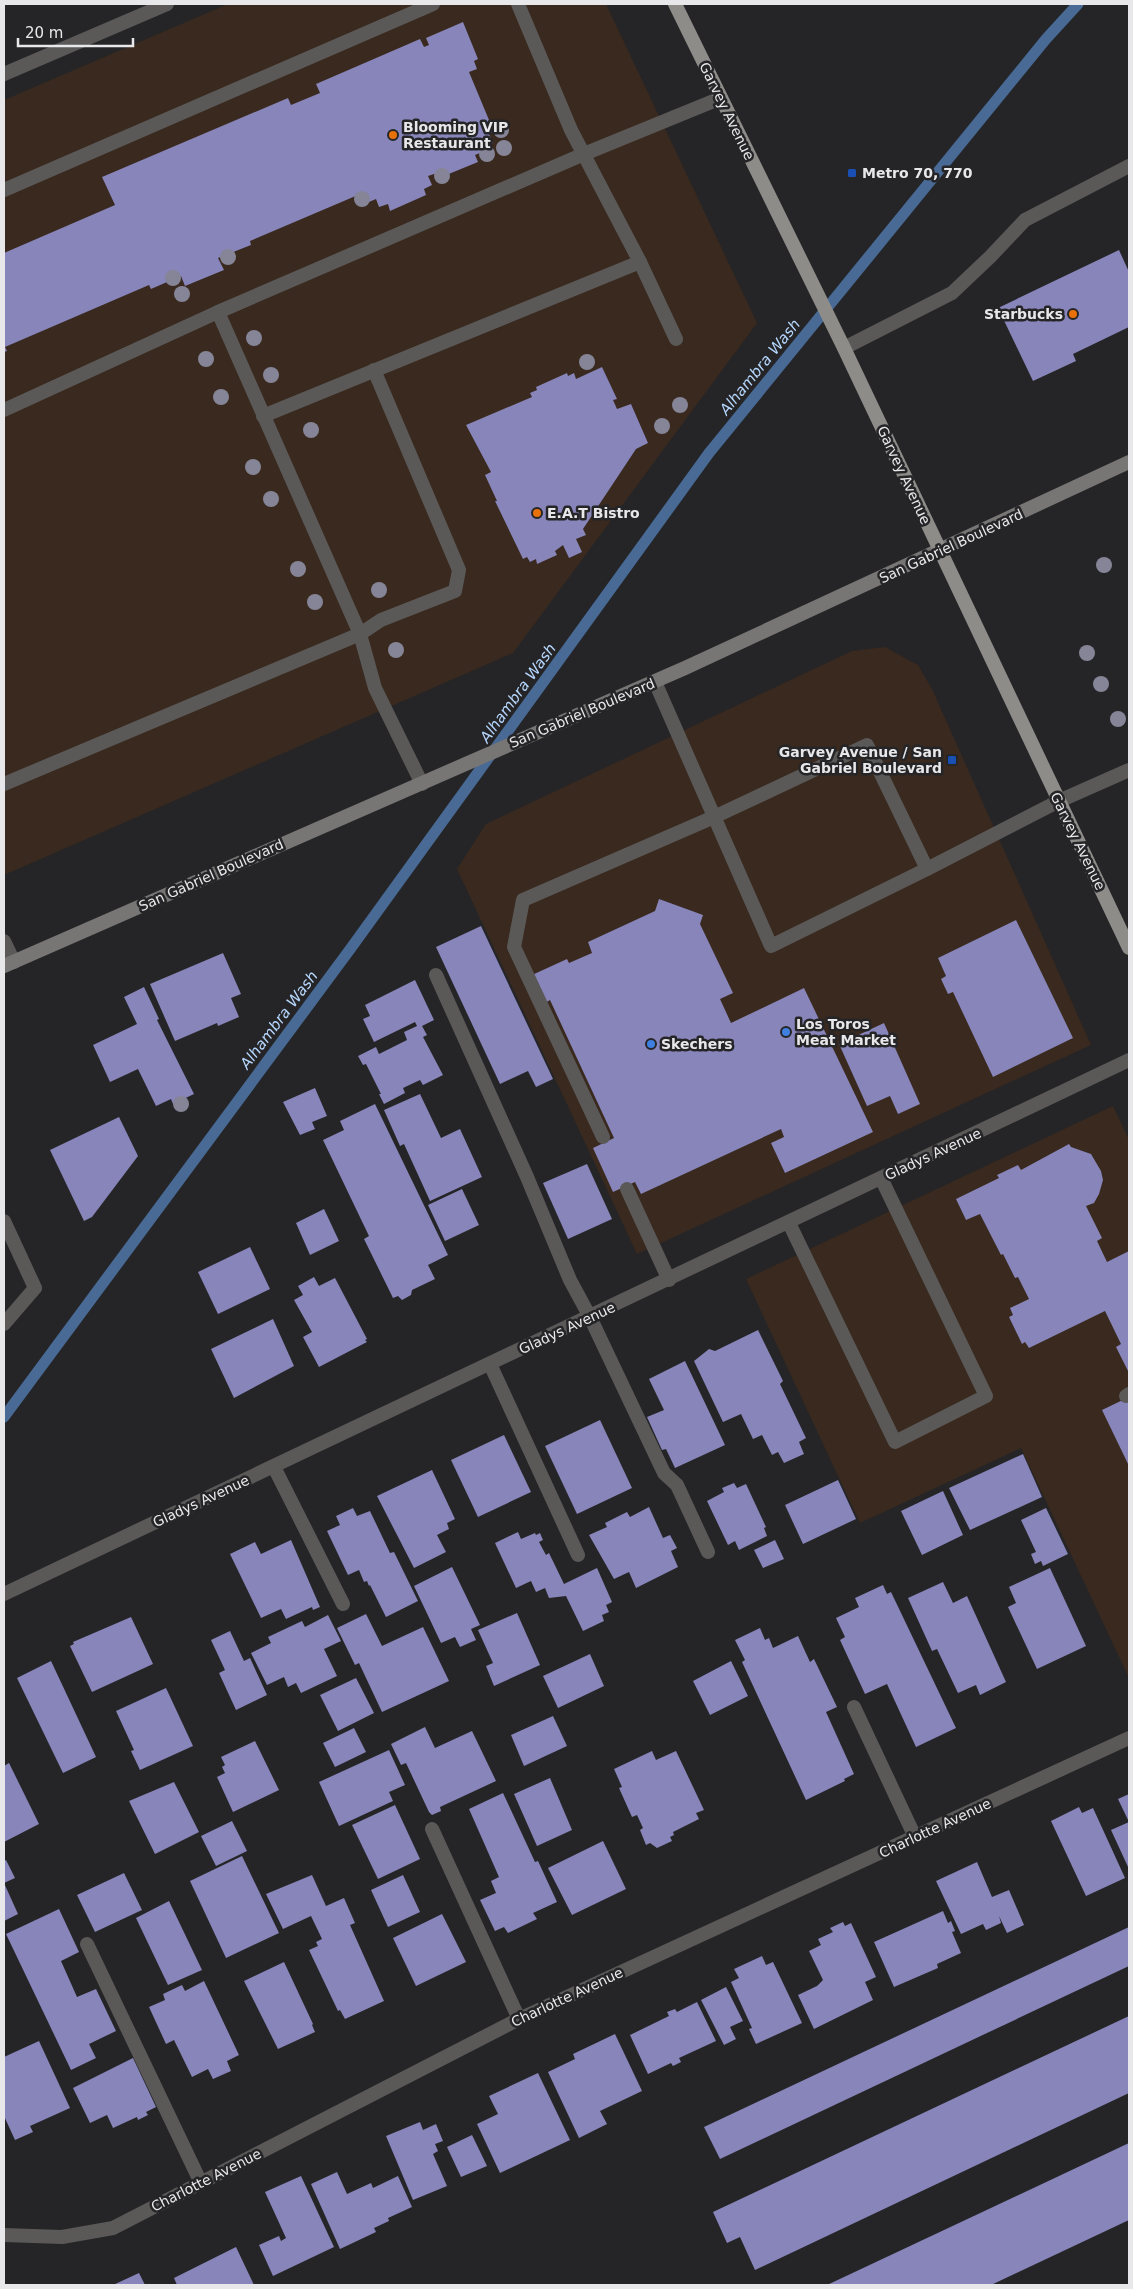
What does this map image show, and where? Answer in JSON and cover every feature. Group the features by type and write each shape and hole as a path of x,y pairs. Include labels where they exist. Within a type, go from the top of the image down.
{"main road":[{"name":"Garvey Avenue","path":"675,4 846,352 1129,948"},
{"name":"San Gabriel Boulevard","path":"9,964 422,784 577,714 655,682 940,552 1129,462"}],"street":[{"path":"4,74 167,4"},
{"path":"4,190 433,4"},
{"path":"518,4 571,130 640,262 676,339"},
{"path":"4,410 218,312 584,154 722,98"},
{"path":"846,352 952,293 1025,220 1129,166"},
{"path":"263,416 640,262"},
{"path":"218,312 360,634 375,688 422,784"},
{"path":"4,784 360,634 381,620 455,591 459,570 374,370"},
{"path":"655,682 771,946 928,869 1059,801 1129,770"},
{"path":"603,1137 514,946 523,900 714,817 867,745 928,869"},
{"path":"4,941 9,964"},
{"path":"436,975 570,1280 590,1317 664,1473 677,1486 708,1552"},
{"name":"Gladys Avenue","path":"4,1594 1129,1060"},
{"path":"788,1222 895,1442 986,1396 881,1178"},
{"path":"627,1189 669,1280"},
{"path":"4,1221 35,1288 4,1324"},
{"path":"490,1364 578,1555"},
{"path":"274,1466 343,1604"},
{"path":"854,1707 915,1837"},
{"name":"Charlotte Avenue","path":"4,2235 62,2237 113,2228 518,2020 1129,1738"},
{"path":"432,1830 518,2020"},
{"path":"87,1944 201,2183"}],"shaded area":[{"path":"228,4 606,4 757,323 513,653 4,875 4,100"},
{"path":"885,647 918,665 932,689 1091,1045 637,1254 457,869 486,824 852,651"},
{"path":"1113,1106 1129,1140 1129,1678 1021,1448 860,1523 746,1279"}],"building":[{"path":"463,22 478,59 474,61 477,69 469,72 494,132 489,134 493,143 486,146 487,150 475,155 478,162 439,178 437,173 428,176 432,185 424,189 426,195 390,211 388,204 379,207 376,199 369,202 365,192 250,241 251,245 218,258 224,270 185,286 181,276 151,289 149,285 5,347 7,351 4,352 4,253 115,205 102,177 288,98 291,105 320,93 316,84 420,39 424,47 429,45 426,38"},
{"path":"1119,250 1129,272 1129,327 1073,354 1076,361 1033,381 998,308"},
{"path":"602,367 617,399 613,400 617,409 631,404 648,443 636,449 583,529 586,535 576,539 582,552 569,558 563,545 555,551 557,555 537,564 536,559 530,562 527,557 523,559 495,501 497,501 485,475 491,472 466,425 532,397 530,393 537,390 536,387 567,373 568,376 574,373 576,379"},
{"path":"659,899 703,915 700,924 733,993 720,999 731,1023 804,988 873,1132 785,1173 771,1143 784,1137 781,1129 641,1194 635,1182 613,1192 593,1148 614,1138 550,1000 545,1003 532,975 567,959 569,963 592,953 588,942 655,911"},
{"path":"1016,920 1073,1038 993,1077 953,992 948,994 941,979 946,976 938,958"},
{"path":"481,926 553,1079 536,1087 528,1071 500,1084 436,947"},
{"path":"223,953 241,994 231,998 239,1017 218,1026 217,1023 175,1041 150,984"},
{"path":"415,980 434,1020 422,1026 427,1035 423,1037 443,1075 423,1085 420,1080 403,1088 405,1093 384,1104 366,1064 363,1065 358,1056 376,1047 379,1054 407,1040 404,1032 417,1026 415,1022 374,1042 363,1019 370,1016 365,1005"},
{"path":"144,987 159,1019 157,1020 194,1094 173,1104 171,1099 156,1106 138,1069 110,1082 93,1045 137,1024 124,997"},
{"path":"884,1023 920,1104 898,1114 890,1096 867,1106 839,1044"},
{"path":"315,1088 327,1116 312,1122 315,1129 300,1135 283,1102"},
{"path":"420,1094 441,1138 460,1129 482,1177 430,1201 404,1144 400,1146 384,1110"},
{"path":"375,1104 448,1255 428,1265 435,1279 412,1290 411,1295 402,1300 398,1296 393,1298 364,1239 369,1236 323,1140 344,1130 340,1121"},
{"path":"119,1117 138,1156 92,1217 84,1221 50,1150"},
{"path":"1069,1144 1071,1147 1091,1154 1101,1171 1103,1180 1099,1194 1094,1203 1086,1206 1102,1238 1097,1241 1107,1262 1129,1251 1129,1373 1116,1347 1121,1344 1105,1311 1029,1348 1025,1342 1022,1344 1009,1317 1013,1315 1010,1308 1029,1299 1018,1277 1015,1278 1003,1254 1001,1255 980,1214 966,1220 956,1199 999,1178 997,1175 1018,1165 1021,1170"},
{"path":"587,1164 612,1219 568,1239 543,1183"},
{"path":"462,1189 479,1225 445,1241 428,1205"},
{"path":"324,1209 339,1241 310,1255 296,1223"},
{"path":"250,1247 270,1289 218,1314 198,1272"},
{"path":"314,1277 319,1286 335,1278 367,1339 365,1340 367,1342 319,1367 303,1337 312,1332 294,1300 303,1295 298,1286"},
{"path":"273,1319 294,1366 234,1398 211,1349"},
{"path":"758,1330 783,1381 780,1384 806,1438 799,1442 804,1454 784,1463 778,1452 772,1455 762,1435 753,1439 741,1414 723,1422 694,1361 709,1349 715,1351"},
{"path":"685,1361 725,1445 675,1468 666,1449 662,1450 647,1417 664,1410 649,1379"},
{"path":"1129,1397 1129,1466 1102,1410"},
{"path":"600,1420 632,1488 577,1514 545,1446"},
{"path":"504,1435 531,1492 478,1517 451,1460"},
{"path":"1023,1454 1042,1497 970,1530 949,1488"},
{"path":"432,1470 455,1519 447,1523 449,1529 437,1535 446,1552 414,1568 377,1496"},
{"path":"838,1480 856,1519 803,1544 785,1505"},
{"path":"734,1483 737,1488 746,1484 766,1527 764,1528 767,1536 739,1550 735,1541 728,1545 707,1501 724,1492 722,1488"},
{"path":"943,1491 963,1535 922,1555 901,1511"},
{"path":"649,1507 663,1538 670,1535 677,1548 671,1551 678,1567 636,1588 629,1572 614,1579 589,1535 607,1527 605,1523 627,1512 630,1517"},
{"path":"353,1508 357,1516 370,1511 390,1553 394,1552 418,1601 386,1617 370,1585 367,1581 364,1582 359,1570 348,1575 327,1531 340,1525 336,1516"},
{"path":"1046,1508 1068,1554 1043,1566 1041,1561 1035,1564 1031,1554 1036,1552 1021,1520"},
{"path":"518,1532 521,1539 535,1533 536,1535 540,1533 543,1540 539,1542 546,1555 549,1553 564,1584 597,1568 612,1602 606,1605 609,1612 602,1615 604,1621 583,1631 566,1596 549,1598 545,1588 536,1592 531,1581 516,1588 495,1543"},
{"path":"291,1540 320,1607 313,1610 312,1607 286,1619 281,1609 261,1618 230,1554 255,1542 261,1554"},
{"path":"775,1540 784,1559 763,1568 754,1550"},
{"path":"452,1567 480,1625 471,1629 476,1640 460,1647 455,1637 441,1643 414,1586"},
{"path":"1050,1568 1086,1646 1037,1669 1008,1607 1016,1603 1009,1587"},
{"path":"943,1582 953,1603 967,1596 1006,1682 980,1695 976,1685 958,1693 937,1649 932,1651 908,1598"},
{"path":"883,1585 887,1594 891,1592 956,1728 916,1747 887,1684 865,1694 840,1640 845,1637 836,1618 859,1607 855,1598"},
{"path":"517,1613 540,1665 494,1686 486,1666 493,1663 478,1630"},
{"path":"366,1614 382,1646 423,1627 449,1681 382,1712 359,1663 355,1665 337,1628"},
{"path":"328,1615 341,1641 324,1649 337,1676 301,1693 296,1683 288,1687 284,1677 267,1685 251,1653 271,1643 268,1637 302,1621 305,1627"},
{"path":"131,1617 153,1664 92,1692 70,1646 74,1644 73,1642"},
{"path":"760,1628 765,1640 769,1638 773,1648 798,1636 810,1662 814,1659 837,1707 826,1712 854,1774 844,1779 845,1781 806,1800 742,1662 745,1660 735,1640"},
{"path":"230,1631 244,1661 250,1658 267,1695 236,1710 219,1673 225,1670 211,1640"},
{"path":"590,1654 604,1686 558,1708 543,1676"},
{"path":"51,1661 96,1757 63,1773 17,1678"},
{"path":"731,1661 748,1696 710,1715 693,1681"},
{"path":"356,1678 374,1713 338,1731 320,1695"},
{"path":"166,1688 193,1746 140,1770 131,1751 134,1750 116,1711"},
{"path":"553,1716 567,1746 524,1766 511,1735"},
{"path":"425,1727 435,1748 472,1731 496,1781 440,1807 441,1811 432,1815 406,1763 401,1765 391,1744"},
{"path":"354,1728 366,1752 335,1767 323,1743"},
{"path":"255,1741 279,1790 233,1812 217,1777 225,1773 222,1767 225,1765 221,1757"},
{"path":"389,1750 405,1785 389,1792 393,1801 339,1826 319,1782"},
{"path":"652,1751 656,1760 676,1751 704,1810 696,1813 699,1819 673,1832 674,1835 670,1837 672,1841 657,1848 650,1843 646,1845 640,1830 643,1828 637,1815 632,1817 619,1788 622,1787 614,1769"},
{"path":"9,1763 39,1824 4,1842 4,1766"},
{"path":"550,1778 572,1830 537,1846 514,1794"},
{"path":"174,1782 199,1832 155,1854 129,1801"},
{"path":"503,1793 535,1862 538,1861 557,1902 533,1913 537,1919 508,1933 504,1927 495,1931 480,1900 496,1893 491,1881 499,1877 469,1809"},
{"path":"1129,1794 1129,1822 1118,1799"},
{"path":"395,1805 420,1859 378,1879 352,1825"},
{"path":"1079,1807 1082,1813 1093,1808 1125,1878 1086,1896 1051,1821"},
{"path":"232,1821 247,1851 216,1866 201,1836"},
{"path":"1129,1822 1129,1869 1111,1830"},
{"path":"603,1841 626,1889 572,1915 548,1868"},
{"path":"242,1856 279,1933 226,1958 190,1881"},
{"path":"6,1860 15,1878 4,1883 4,1861"},
{"path":"977,1862 992,1897 1009,1890 1024,1925 1007,1933 999,1916 1001,1923 986,1930 983,1924 961,1934 936,1881"},
{"path":"124,1873 142,1910 95,1932 77,1895"},
{"path":"312,1875 326,1906 344,1898 355,1923 350,1925 384,2001 345,2019 340,2010 338,2011 309,1950 318,1946 316,1942 322,1939 311,1916 283,1929 266,1894"},
{"path":"403,1875 420,1912 388,1927 371,1890"},
{"path":"4,1883 18,1914 4,1921"},
{"path":"169,1901 202,1970 168,1985 136,1918"},
{"path":"59,1909 79,1952 61,1961 77,1997 96,1989 116,2031 89,2044 96,2058 71,2070 6,1934"},
{"path":"943,1911 948,1923 951,1921 955,1931 952,1932 961,1953 937,1964 938,1968 894,1987 874,1942"},
{"path":"442,1914 466,1962 416,1986 393,1938"},
{"path":"843,1922 845,1926 851,1923 876,1977 865,1982 873,2000 814,2029 798,1995 817,1986 823,1980 809,1951 821,1945 818,1939 833,1932 830,1928"},
{"path":"1129,1927 1129,1966 720,2159 704,2127"},
{"path":"762,1956 766,1965 773,1962 802,2023 756,2044 749,2029 752,2028 731,1982 739,1978 734,1969"},
{"path":"284,1962 315,2032 278,2049 244,1981"},
{"path":"204,1981 239,2055 227,2061 231,2071 213,2079 208,2069 192,2077 174,2040 166,2044 149,2007 165,2000 163,1994 182,1985 185,1991"},
{"path":"726,1987 743,2021 730,2027 736,2039 724,2045 701,2000"},
{"path":"697,2002 716,2041 679,2058 681,2062 673,2066 671,2063 648,2074 630,2035 669,2016 667,2012 675,2009 677,2012"},
{"path":"1129,2016 1129,2093 755,2270 740,2237 727,2243 713,2212"},
{"path":"615,2034 642,2091 600,2111 607,2124 579,2138 548,2072 575,2059 573,2054"},
{"path":"39,2041 70,2108 30,2126 33,2132 15,2140 4,2116 4,2057"},
{"path":"133,2058 156,2107 146,2112 148,2115 138,2120 137,2117 113,2128 107,2115 90,2123 73,2088"},
{"path":"538,2073 570,2140 500,2173 477,2124 498,2114 489,2096"},
{"path":"420,2122 423,2130 436,2124 443,2141 435,2144 438,2151 433,2154 447,2186 413,2200 386,2136"},
{"path":"472,2135 487,2166 461,2177 447,2147"},
{"path":"1129,2143 1129,2220 991,2285 827,2285"},
{"path":"337,2172 347,2194 371,2183 373,2188 398,2176 412,2207 388,2218 389,2221 374,2228 376,2232 340,2249 311,2184"},
{"path":"301,2176 334,2247 273,2276 259,2245 279,2236 281,2241 286,2238 265,2192"},
{"path":"236,2247 254,2285 177,2285 174,2278"},
{"path":"139,2273 145,2285 113,2285"}],"waterway":[{"name":"Alhambra Wash","path":"4,1417 351,948 709,453 1046,39 1078,4"}],"place":[{"name":"Blooming VIP Restaurant","path":"393,135"},
{"name":"Metro 70, 770","path":"852,173"},
{"name":"Starbucks","path":"1073,314"},
{"name":"E.A.T Bistro","path":"537,513"},
{"name":"Garvey Avenue / San Gabriel Boulevard","path":"952,760"},
{"name":"Los Toros Meat Market","path":"786,1032"},
{"name":"Skechers","path":"651,1044"}]}
